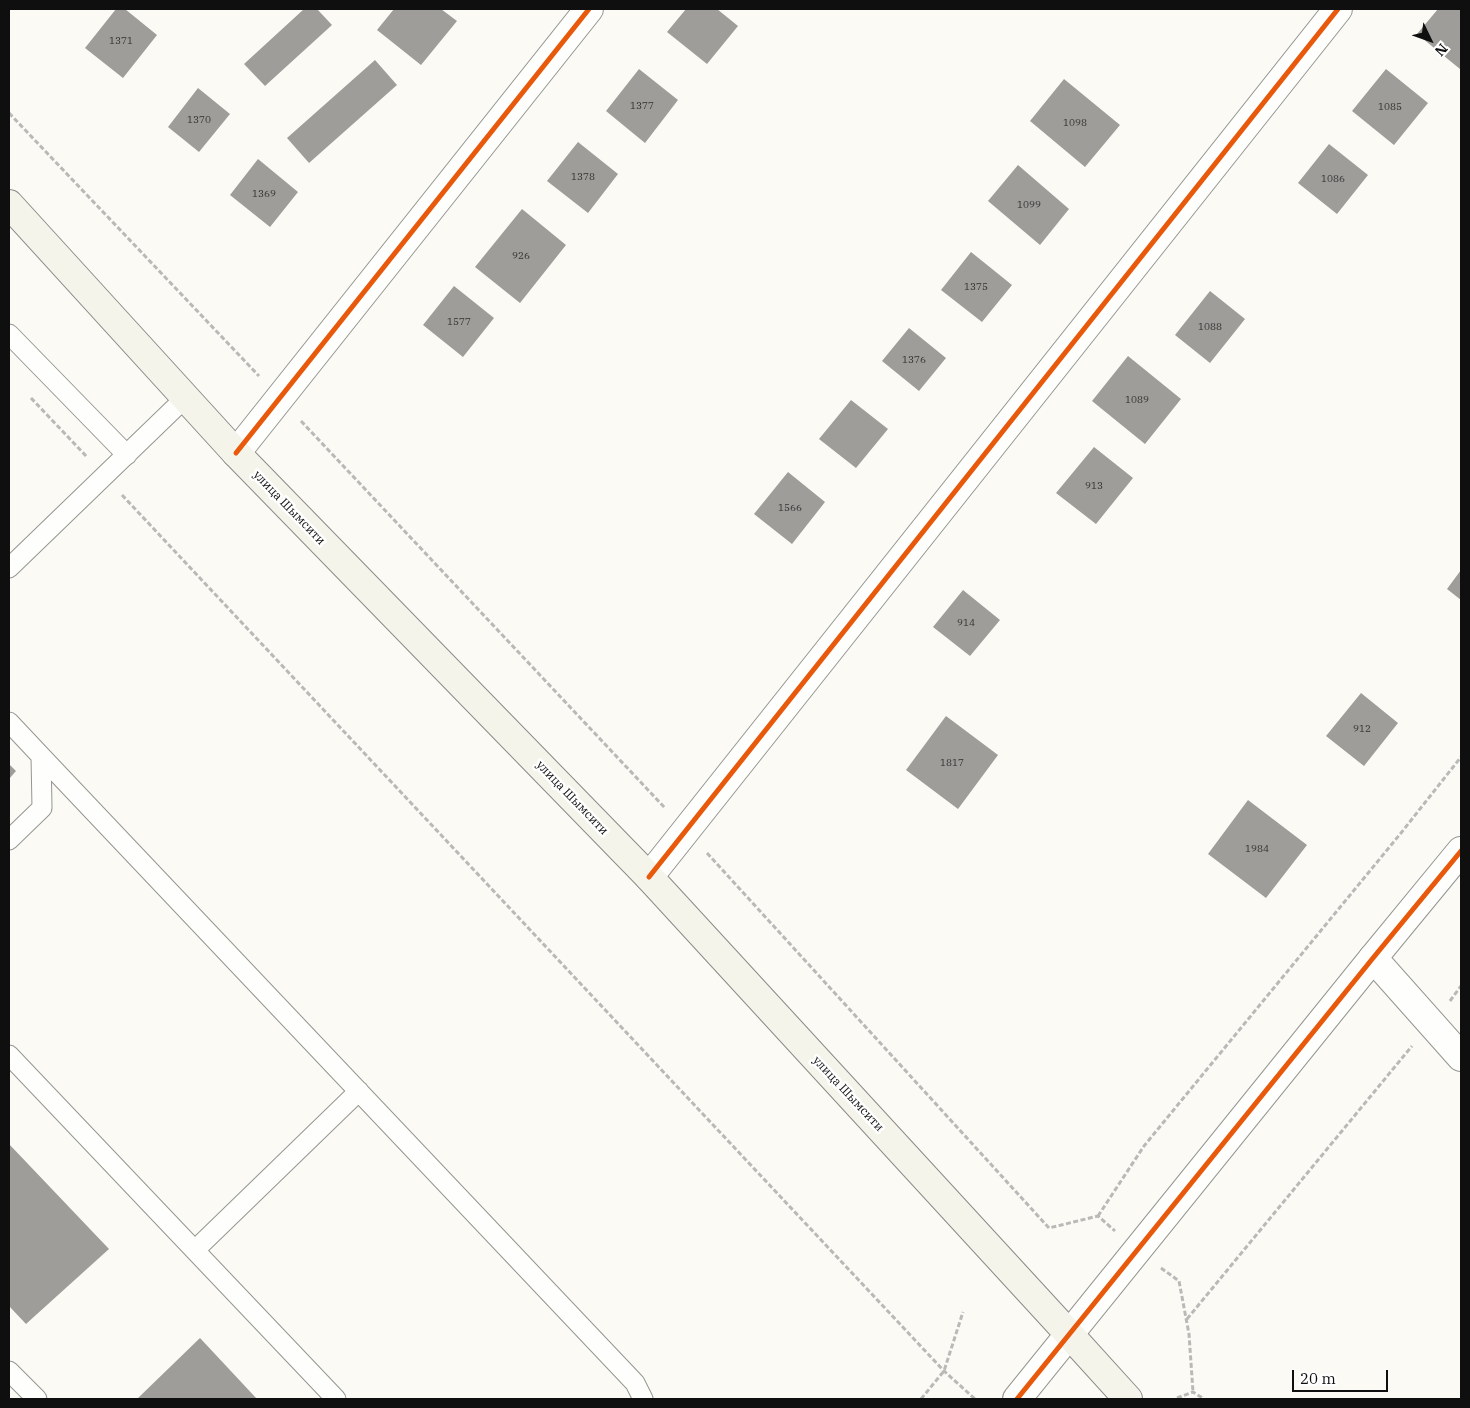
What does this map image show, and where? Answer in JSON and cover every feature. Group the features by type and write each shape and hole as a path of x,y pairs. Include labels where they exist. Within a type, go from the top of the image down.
{"main road":[{"name":"улица Шымсити","path":"9,204 236,453 649,877 1128,1399"}],"street":[{"path":"236,453 589,9"},
{"path":"649,877 1338,9"},
{"path":"1017,1399 1461,851"},
{"path":"1373,958 1461,1057"}],"lane":[{"path":"9,334 127,455"},
{"path":"9,568 185,398"},
{"path":"9,722 635,1383 643,1399"},
{"path":"9,840 42,808 41,756"},
{"path":"9,1054 336,1399"},
{"path":"195,1250 359,1090"},
{"path":"9,1371 37,1399"}],"path":[{"path":"9,113 686,830 1049,1228"},
{"path":"28,394 944,1372 975,1399"},
{"path":"1098,1216 1144,1146 1461,757"},
{"path":"1186,1319 1461,986"},
{"path":"921,1399 944,1372 963,1312"},
{"path":"1177,1398 1193,1392 1204,1399"}],"building":[{"path":"116,9 125,9 157,35 123,78 85,48"},
{"path":"304,9 317,9 332,25 265,86 244,64"},
{"path":"394,9 441,9 457,21 421,65 377,30"},
{"path":"686,9 717,9 738,26 707,64 667,32"},
{"path":"1438,9 1461,10 1460,69 1417,34"},
{"path":"375,60 397,85 309,163 287,138"},
{"path":"639,69 678,100 645,143 606,111"},
{"path":"1386,69 1428,103 1394,145 1352,111"},
{"path":"1064,79 1120,125 1085,167 1030,121"},
{"path":"198,88 230,114 199,152 168,127"},
{"path":"578,142 618,174 588,213 547,181"},
{"path":"1329,144 1368,175 1337,214 1298,183"},
{"path":"258,159 298,192 270,227 230,195"},
{"path":"1018,165 1069,209 1040,245 988,201"},
{"path":"522,209 566,245 520,303 475,267"},
{"path":"971,252 1012,285 982,322 941,290"},
{"path":"454,286 494,318 463,357 423,325"},
{"path":"1210,291 1245,319 1210,363 1175,335"},
{"path":"909,328 946,358 919,391 882,361"},
{"path":"1128,356 1181,399 1145,444 1092,401"},
{"path":"851,400 888,429 856,468 819,439"},
{"path":"1094,447 1133,478 1096,524 1056,493"},
{"path":"788,472 825,502 792,544 754,514"},
{"path":"1461,570 1461,600 1447,589"},
{"path":"963,590 1000,620 970,656 933,627"},
{"path":"1361,693 1398,723 1364,766 1326,736"},
{"path":"946,716 998,755 958,809 906,770"},
{"path":"9,764 16,771 9,779"},
{"path":"1248,800 1307,845 1266,898 1208,854"},
{"path":"9,1144 109,1249 26,1324 9,1306"},
{"path":"200,1338 257,1399 137,1399"}],"cycle path":[{"path":"236,453 589,9"},
{"path":"649,877 1338,9"},
{"path":"1017,1399 1461,851"}]}
